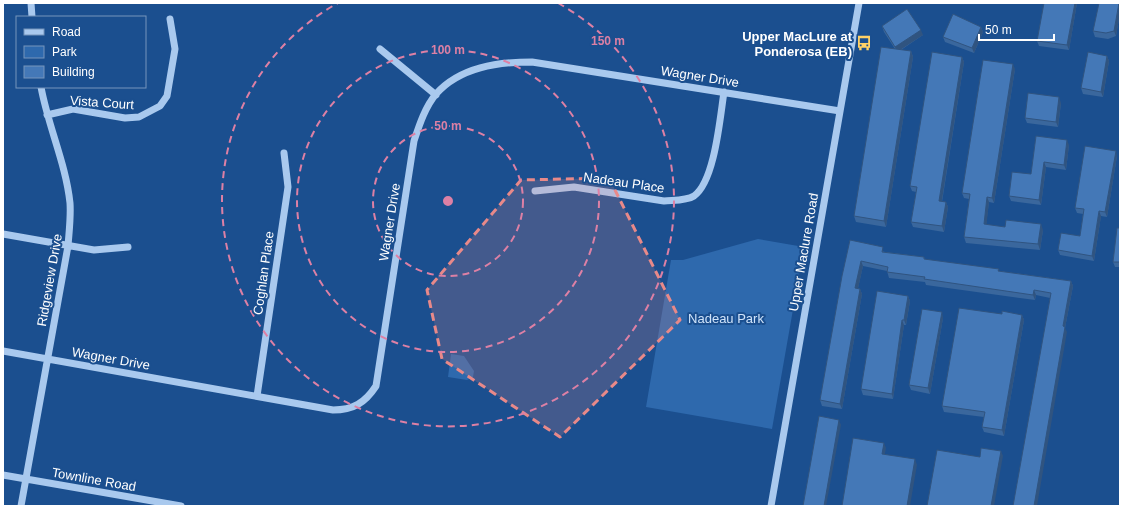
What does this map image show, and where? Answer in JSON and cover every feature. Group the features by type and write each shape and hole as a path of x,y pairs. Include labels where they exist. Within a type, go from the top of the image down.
{"street":[{"path":"31,3 32,16"},
{"name":"Upper Maclure Road","path":"771,506 859,3"},
{"name":"Vista Court","path":"47,115 73,109 125,118 139,116 160,106 167,96 175,48 170,19"},
{"path":"380,49 436,95"},
{"name":"Wagner Drive","path":"3,351 332,410 345,410 359,405 369,397 376,386 414,141 419,126 436,95 448,84 463,75 493,64 532,62 840,111"},
{"name":"Ridgeview Drive","path":"21,506 68,246 70,204 65,178 47,115 41,88"},
{"name":"Nadeau Place","path":"535,191 574,187 664,201 679,200 693,196 704,185 710,171 724,92"},
{"name":"Coghlan Place","path":"256,396 288,187 284,153"},
{"path":"3,234 94,250 128,247"},
{"name":"Townline Road","path":"3,475 181,506"}],"highlighted area":[{"path":"609,178 680,320 560,437 442,359 427,290 521,180"}],"green space":[{"name":"Nadeau Park","path":"758,239 804,247 772,429 646,407 671,260 683,260"},
{"path":"451,354 464,356 474,371 473,377 467,380 448,377"}],"building":[{"path":"1044,3 1075,3 1067,45 1037,41"},
{"path":"1099,3 1119,3 1114,31 1106,33 1093,31"},
{"path":"907,9 921,30 895,47 882,26"},
{"path":"953,14 981,27 972,48 943,37"},
{"path":"881,47 911,51 884,221 854,216"},
{"path":"932,52 962,57 939,201 946,202 942,226 911,222 917,187 910,186"},
{"path":"1088,52 1107,56 1101,92 1081,88"},
{"path":"983,60 1013,64 992,198 987,197 984,224 1005,227 1006,220 1041,224 1038,244 964,237 970,194 962,193"},
{"path":"1028,93 1059,97 1056,122 1025,118"},
{"path":"1036,136 1067,140 1064,165 1044,162 1039,200 1009,196 1012,172 1031,174"},
{"path":"1085,146 1116,151 1105,212 1099,211 1092,256 1058,250 1061,233 1080,236 1084,209 1075,208"},
{"path":"1117,228 1120,228 1120,262 1113,262"},
{"path":"850,240 883,247 882,252 924,257 924,259 999,269 998,271 1071,281 1063,326 1065,327 1034,506 1013,506 1051,293 1034,290 1033,295 924,279 925,277 887,272 888,267 861,261 855,288 860,289 840,404 820,400 842,276"},
{"path":"877,291 908,296 904,320 902,320 892,394 861,389"},
{"path":"959,308 1002,314 1002,311 1022,315 1002,430 982,427 985,412 942,406"},
{"path":"922,309 942,312 928,388 909,385"},
{"path":"819,416 839,420 824,506 803,506"},
{"path":"853,438 884,443 882,454 915,459 907,506 842,506"},
{"path":"981,448 1001,451 991,506 927,506 937,450 980,457"}],"place":[{"name":"Upper MacLure at Ponderosa (EB)","path":"864,43"}]}
